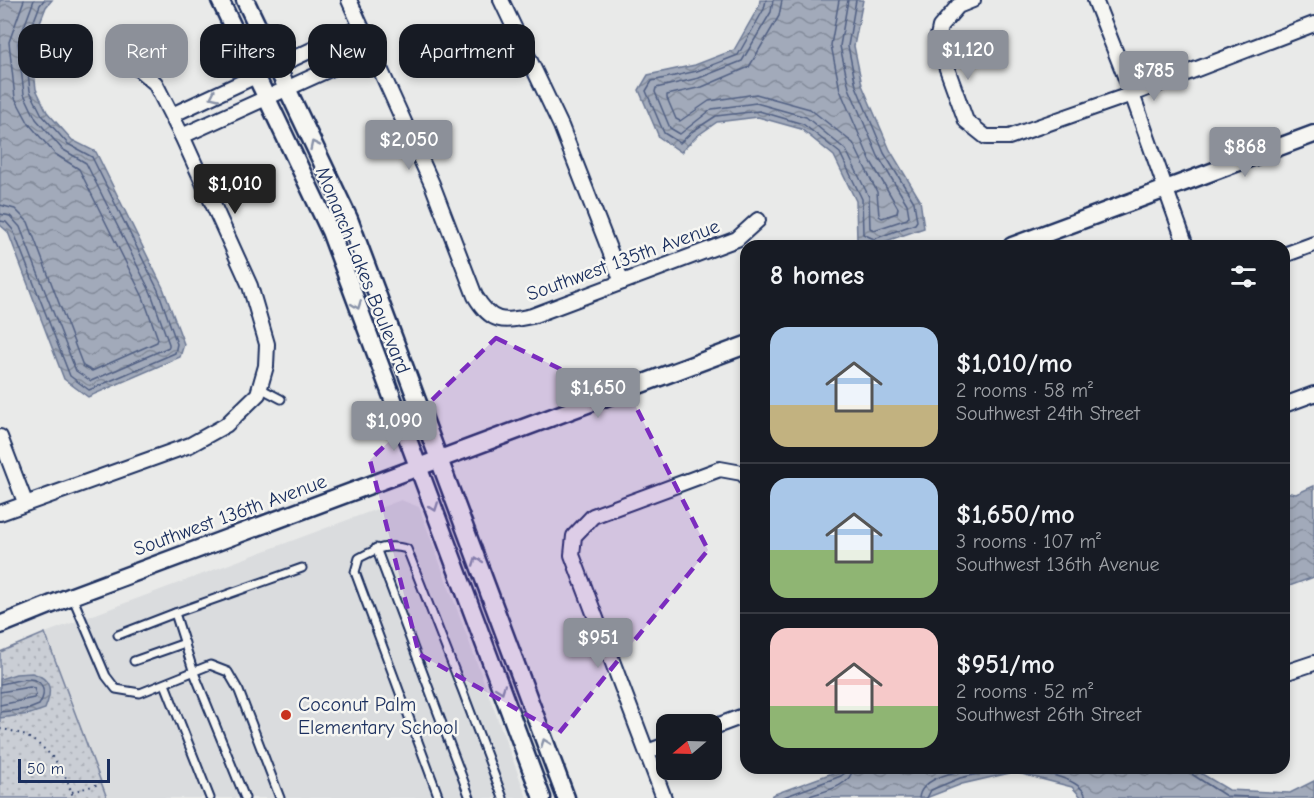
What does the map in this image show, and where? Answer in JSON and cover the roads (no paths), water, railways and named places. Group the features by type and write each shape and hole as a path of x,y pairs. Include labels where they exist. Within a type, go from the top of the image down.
{"street":[{"name":"Monarch Lakes Boulevard","path":"220,0 231,24"},
{"name":"Monarch Lakes Boulevard","path":"245,0 256,24"},
{"path":"349,0 360,24"},
{"path":"501,0 561,126 622,282"},
{"path":"973,0 958,6 940,27 937,41 966,121 986,137 1009,137 1132,94 1314,24"},
{"path":"1095,0 1132,94 1184,240"},
{"path":"0,513 190,445 226,425 259,391 266,366 267,344 250,286 182,136 155,83 149,78"},
{"path":"172,116 252,78"},
{"name":"Monarch Lakes Boulevard","path":"257,78 330,231 542,798"},
{"name":"Monarch Lakes Boulevard","path":"282,78 349,219 566,798"},
{"path":"182,136 309,78"},
{"name":"Southwest 135th Avenue","path":"385,78 432,184 475,296 484,311 495,318 510,320 532,316 737,239 758,220"},
{"path":"1028,240 1314,134"},
{"path":"1290,253 1314,244"},
{"name":"Southwest 136th Avenue","path":"0,625 72,596 740,347"},
{"path":"1290,403 1314,394"},
{"path":"0,437 26,502"},
{"path":"664,798 572,555 574,536 593,516 720,469 740,474"},
{"path":"1290,671 1314,663"},
{"path":"722,724 740,717"},
{"path":"647,752 656,749"}],"lane":[{"path":"259,391 281,399"},
{"path":"439,798 355,572 358,558 376,548 396,546 407,549 503,798"},
{"path":"376,548 470,798"},
{"path":"118,635 303,568"},
{"path":"72,596 106,676 116,689 140,693 210,665 228,672 239,691 280,798"},
{"path":"175,613 193,670 245,798"},
{"path":"134,662 184,643"},
{"path":"165,684 210,798"}],"water":[{"path":"0,0 52,0 46,7 39,24 18,24 18,78 35,78 36,89 47,112 72,140 96,152 163,288 184,344 180,357 88,397 64,379 8,232 0,225"},
{"path":"760,0 863,0 854,46 862,85 890,150 920,200 924,228 889,240 857,240 856,201 834,156 801,129 758,117 717,122 697,136 681,152 659,137 639,90 648,75 695,65 734,50 759,6"},
{"path":"1314,486 1314,577 1290,586 1290,493 1296,494"},
{"path":"32,673 44,679 49,687 50,692 45,709 30,714 0,718 0,679 16,674"},
{"path":"830,774 1005,774 962,784 926,798 771,798 772,795"},
{"path":"1022,774 1202,774 1229,790 1290,793 1314,781 1314,798 1082,798 1072,787"}],"place":[{"name":"Coconut Palm Elementary School","path":"286,715"}]}
